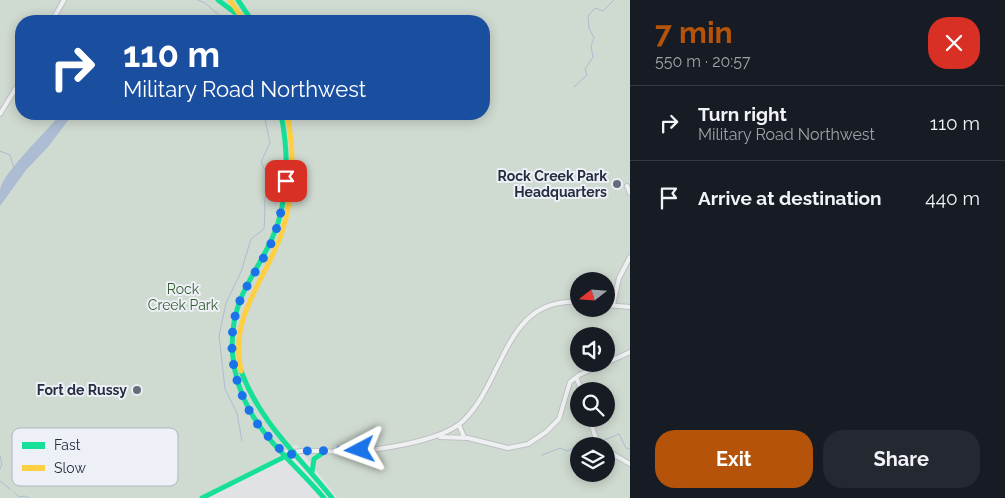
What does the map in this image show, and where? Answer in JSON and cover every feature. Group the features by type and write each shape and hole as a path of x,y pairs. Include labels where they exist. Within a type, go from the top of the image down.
{"main road":[{"path":"218,0 237,15"},
{"path":"230,0 240,15"},
{"path":"238,0 248,15"},
{"path":"282,120 287,165 281,212 269,248 242,298 231,339 232,360 242,394 258,423 324,498"},
{"path":"288,120 293,153 290,204 281,237 245,305 238,346 241,368 250,394 265,418 332,498"},
{"path":"202,498 294,452"},
{"path":"313,474 314,459 324,452"}],"street":[{"path":"55,15 64,0"},
{"path":"0,114 15,90"},
{"path":"626,186 630,193"},
{"path":"615,298 618,278 630,257"},
{"path":"433,438 459,425 484,395 513,334 526,319 552,304 570,303"},
{"path":"615,305 630,307"},
{"path":"615,359 630,352"},
{"path":"294,452 360,450 433,438 464,438 508,448 532,442 552,427 559,419 564,408 567,388 576,377 586,372"},
{"path":"576,377 578,382"},
{"path":"459,425 464,438"},
{"path":"615,455 630,464"}],"green space":[{"name":"Rock Creek Park","path":"0,0 630,0 630,498 337,498 296,444 268,462 197,498 0,498"}],"water":[{"path":"56,120 68,120 48,147 26,170 0,206 0,190 3,182 17,163"}],"waterway":[{"path":"198,0 205,3 219,15"},
{"path":"574,87 587,75 585,69 593,57 591,46 594,38 589,28 588,16 595,8 603,11 614,0"},
{"path":"242,441 237,413 225,389 219,336 226,303 241,272 251,239 264,229 265,199 270,180 261,162 270,143 265,120"},
{"path":"0,151 10,155 14,168"},
{"path":"612,437 619,434 626,448 630,449"},
{"path":"542,455 560,448 567,451 570,450"},
{"path":"0,456 2,464 0,469"},
{"path":"0,481 10,489"},
{"path":"14,492 19,497 25,496 29,498"}],"traffic: fast":[{"path":"218,0 238,15"},
{"path":"238,0 248,15"},
{"path":"282,120 286,155 286,182 282,209 275,233 250,279 236,312 233,326 233,356 238,384 250,411 275,446 324,498"},
{"path":"241,371 249,390 270,423 332,498"},
{"path":"202,498 294,452"},
{"path":"312,472 314,459 324,452"}],"traffic: slow":[{"path":"230,0 240,15"},
{"path":"241,371 239,351 240,333 244,316 281,235 289,205 292,160 288,120"}],"place":[{"name":"Rock Creek Park Headquarters","path":"617,184"},
{"name":"Fort de Russy","path":"137,390"}],"route":[{"path":"286,181 278,224 269,248 238,306 231,339 232,360 242,394 251,413 286,456 302,451 342,452 360,450"}]}
